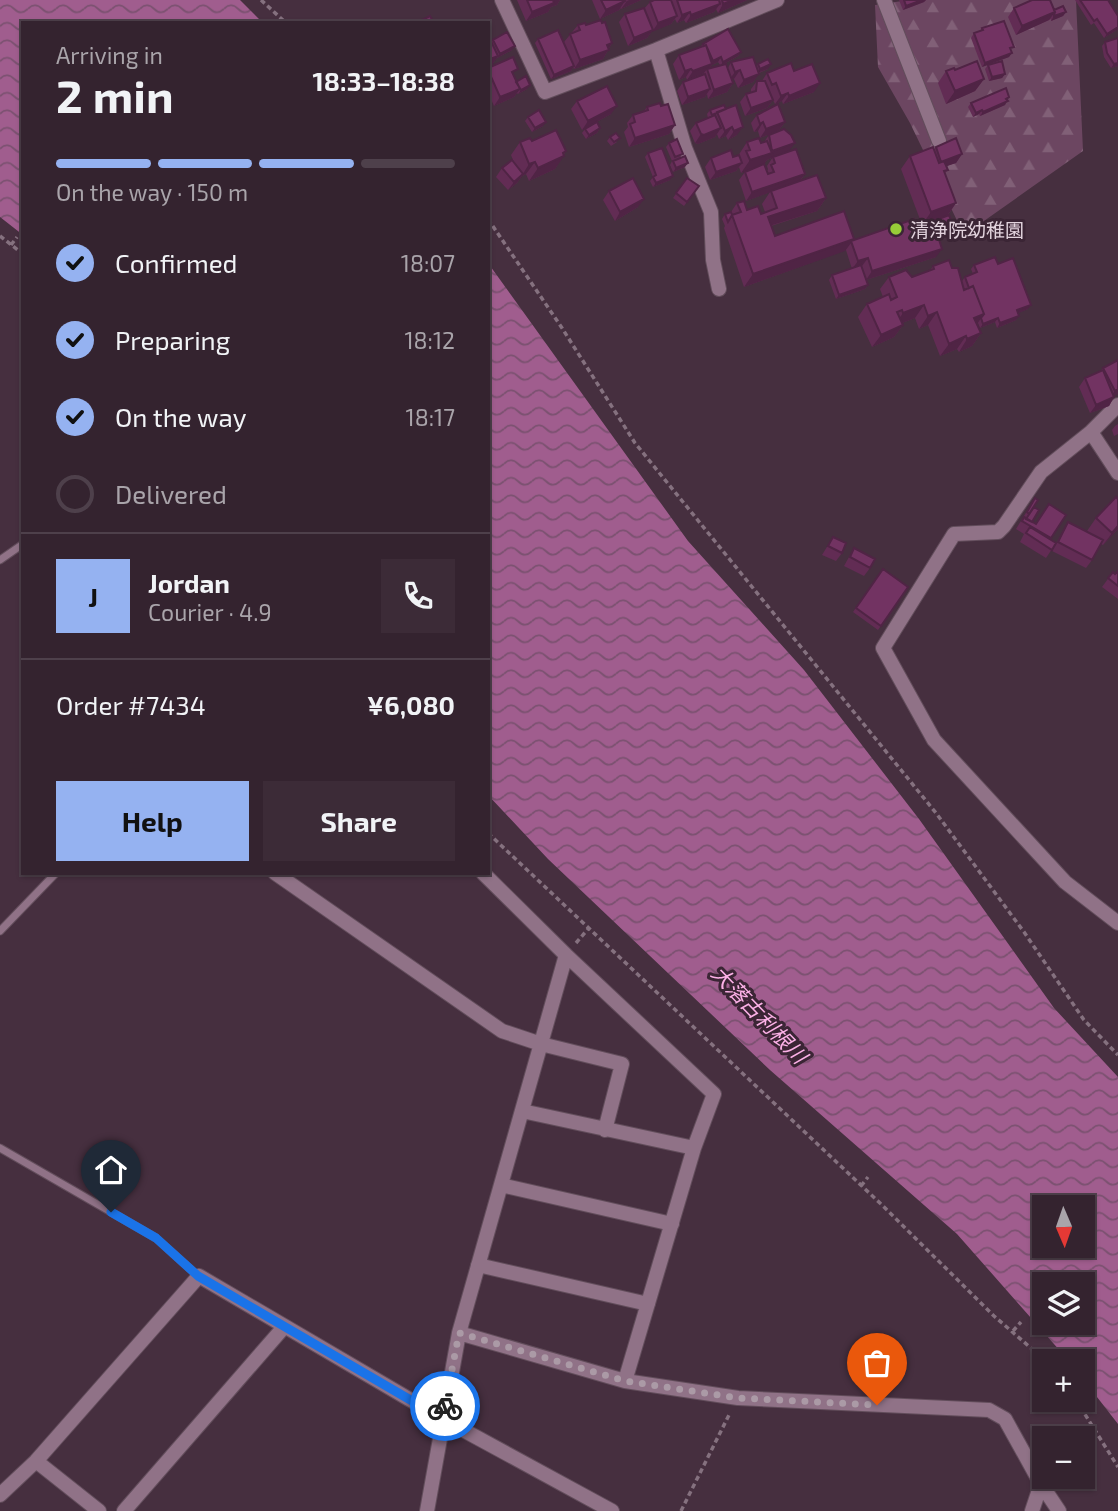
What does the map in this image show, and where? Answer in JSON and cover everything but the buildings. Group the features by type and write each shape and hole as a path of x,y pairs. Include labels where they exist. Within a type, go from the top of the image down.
{"street":[{"path":"502,0 545,92 777,0"},
{"path":"884,0 939,141"},
{"path":"656,50 685,148 711,212 713,260 719,289"},
{"path":"1118,405 1091,432 1041,472 998,532 954,534 883,648 934,740 1065,882 1118,923"},
{"path":"1091,432 1118,473"},
{"path":"278,875 502,1031 541,1044 622,1064 606,1130"},
{"path":"485,875 714,1094 694,1148 625,1381"},
{"path":"427,1511 459,1333 566,955"},
{"path":"522,1111 694,1148"},
{"path":"501,1185 672,1224"},
{"path":"478,1265 648,1304"},
{"path":"0,1495 36,1461 198,1276 443,1419 612,1511"},
{"path":"124,1511 284,1327"},
{"path":"459,1333 625,1381 738,1398 989,1410 1005,1419 1032,1468"},
{"path":"36,1461 99,1511"},
{"path":"1032,1511 1040,1489"},
{"path":"1044,1489 1059,1511"}],"lane":[{"path":"0,560 21,545"},
{"path":"0,931 54,875"},
{"path":"0,1148 156,1238 198,1276"}],"path":[{"path":"261,0 283,21"},
{"path":"490,222 635,443 936,813 1024,932 1084,1020 1118,1055"},
{"path":"0,236 21,252"},
{"path":"11,245 17,237"},
{"path":"490,835 1033,1349"},
{"path":"861,1186 868,1177"},
{"path":"1013,1331 1021,1322"},
{"path":"681,1511 738,1398"},
{"path":"1084,1412 1118,1466"}],"green space":[{"path":"909,0 1076,0 1083,151 964,235 910,123 878,67 875,5"}],"water":[{"path":"0,0 240,0 261,21 21,21 21,233 0,217"},
{"name":"大落古利根川","path":"490,266 688,541 804,670 919,819 1054,1008 1118,1077 1118,1424 1095,1394 1095,1349 1058,1349 1046,1335 1095,1335 1095,1272 1032,1272 1032,1319 957,1234 770,1070 548,859 490,797"}],"way so far":[{"path":"445,1406 459,1333 625,1381 738,1398 877,1405"}],"place":[{"name":"清浄院幼稚園","path":"896,229"}],"route":[{"path":"111,1212 156,1238 198,1276 443,1419 445,1406"}]}
